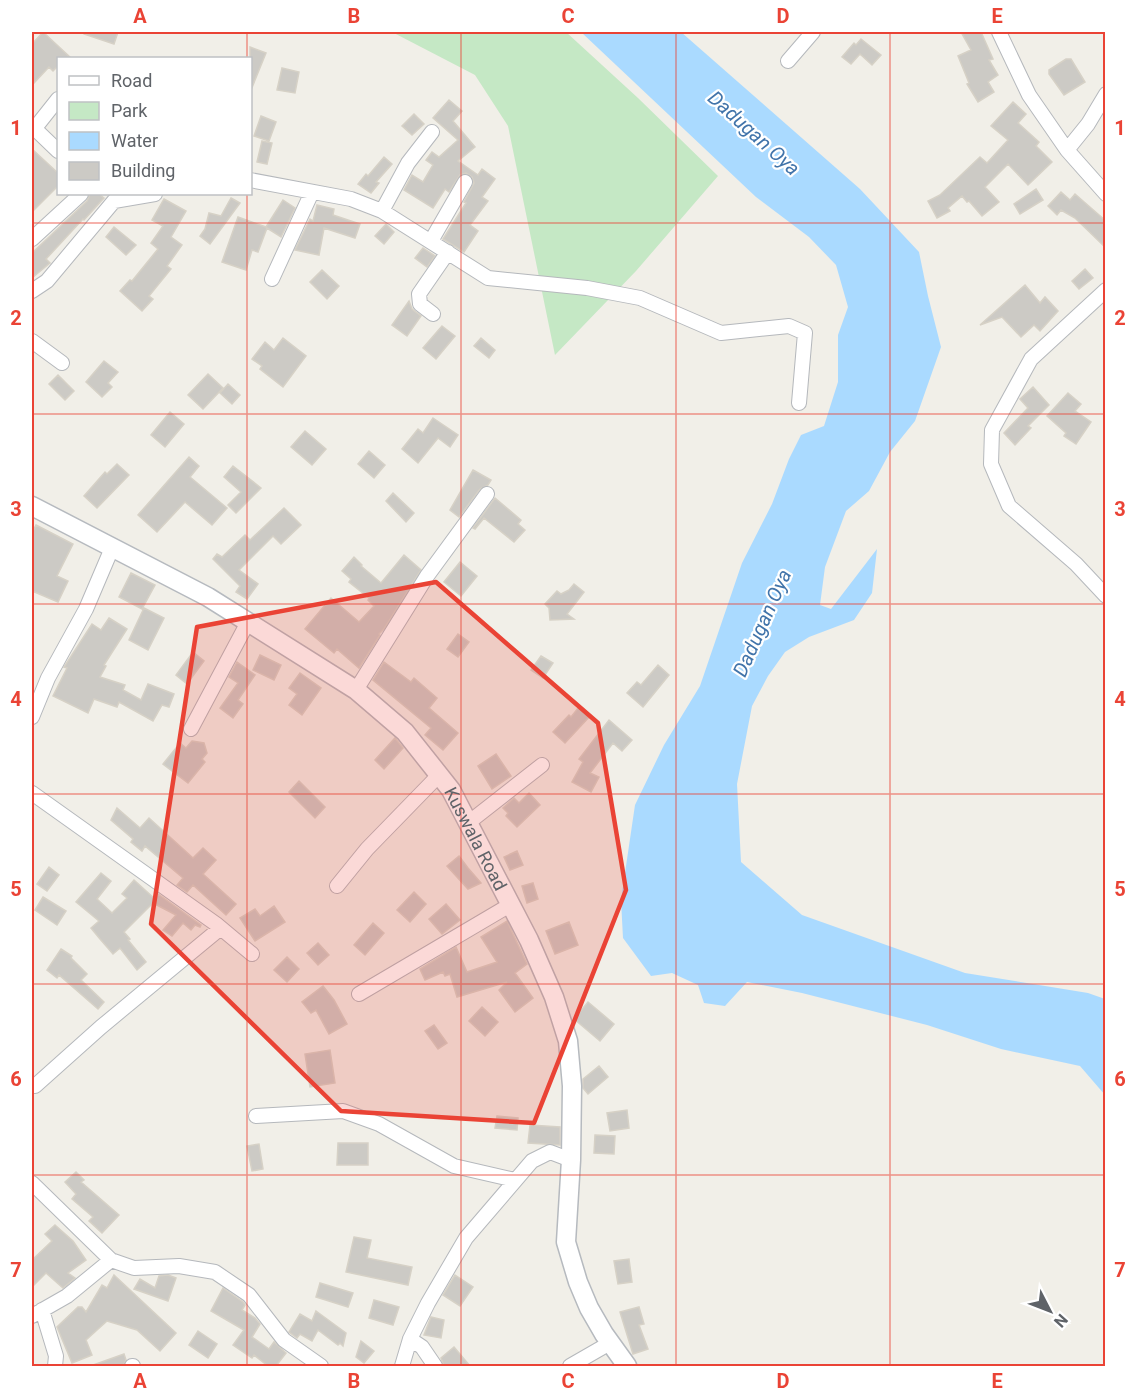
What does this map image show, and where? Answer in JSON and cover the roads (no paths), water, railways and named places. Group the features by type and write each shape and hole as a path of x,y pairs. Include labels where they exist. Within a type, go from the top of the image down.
{"street":[{"path":"788,62 813,32"},
{"path":"999,32 1029,95 1067,150 1106,194"},
{"path":"1067,150 1088,124 1106,94"},
{"path":"57,100 33,127 57,150"},
{"path":"382,211 408,163 432,132"},
{"path":"252,180 351,199 382,211 488,278 587,288 640,298 722,333 789,326 805,333 800,404"},
{"path":"431,241 465,182"},
{"path":"272,279 312,192"},
{"path":"32,239 80,195"},
{"path":"32,291 47,280 109,197 140,195"},
{"path":"433,314 420,304 419,294 448,252"},
{"path":"1106,290 1031,358 992,430 991,464 1009,506 1076,564 1106,596"},
{"path":"32,341 62,363"},
{"path":"356,690 427,576 487,494"},
{"name":"Kuswala Road","path":"32,507 182,582 356,690 405,732 451,790 529,940 554,997 568,1041 572,1086 571,1160 566,1242 578,1282 589,1308 627,1366"},
{"path":"32,717 48,678 86,609 112,548"},
{"path":"191,729 248,622"},
{"path":"468,823 542,765"},
{"path":"337,886 368,849 439,775"},
{"path":"32,793 216,924 252,954"},
{"path":"359,994 510,905"},
{"path":"35,1086 101,1027 217,931 216,924"},
{"path":"256,1116 344,1111 379,1124 454,1166 515,1180"},
{"path":"402,1366 410,1339 466,1238 532,1161 550,1152 571,1160"},
{"path":"32,1183 111,1260 134,1268 179,1266 215,1272 249,1294 284,1340 321,1366"},
{"path":"55,1366 56,1356 37,1313 67,1296 111,1260"},
{"path":"410,1339 422,1347 435,1366"},
{"path":"570,1366 610,1342"}],"water":[{"name":"Dadugan Oya","path":"581,32 681,32 860,189 919,252 941,347 915,421 890,452 869,491 846,511 825,567 820,605 831,609 877,549 872,593 854,620 809,637 785,652 768,676 752,706 737,784 741,862 802,915 965,973 1088,993 1105,999 1105,1095 1080,1066 1001,1049 927,1025 802,993 747,982 725,1006 704,1003 698,985 672,973 651,976 623,938 621,900 635,805 664,745 700,686 742,563 772,504 789,459 801,435 824,426 838,382 838,335 848,307 836,265 809,237 756,197"}]}
